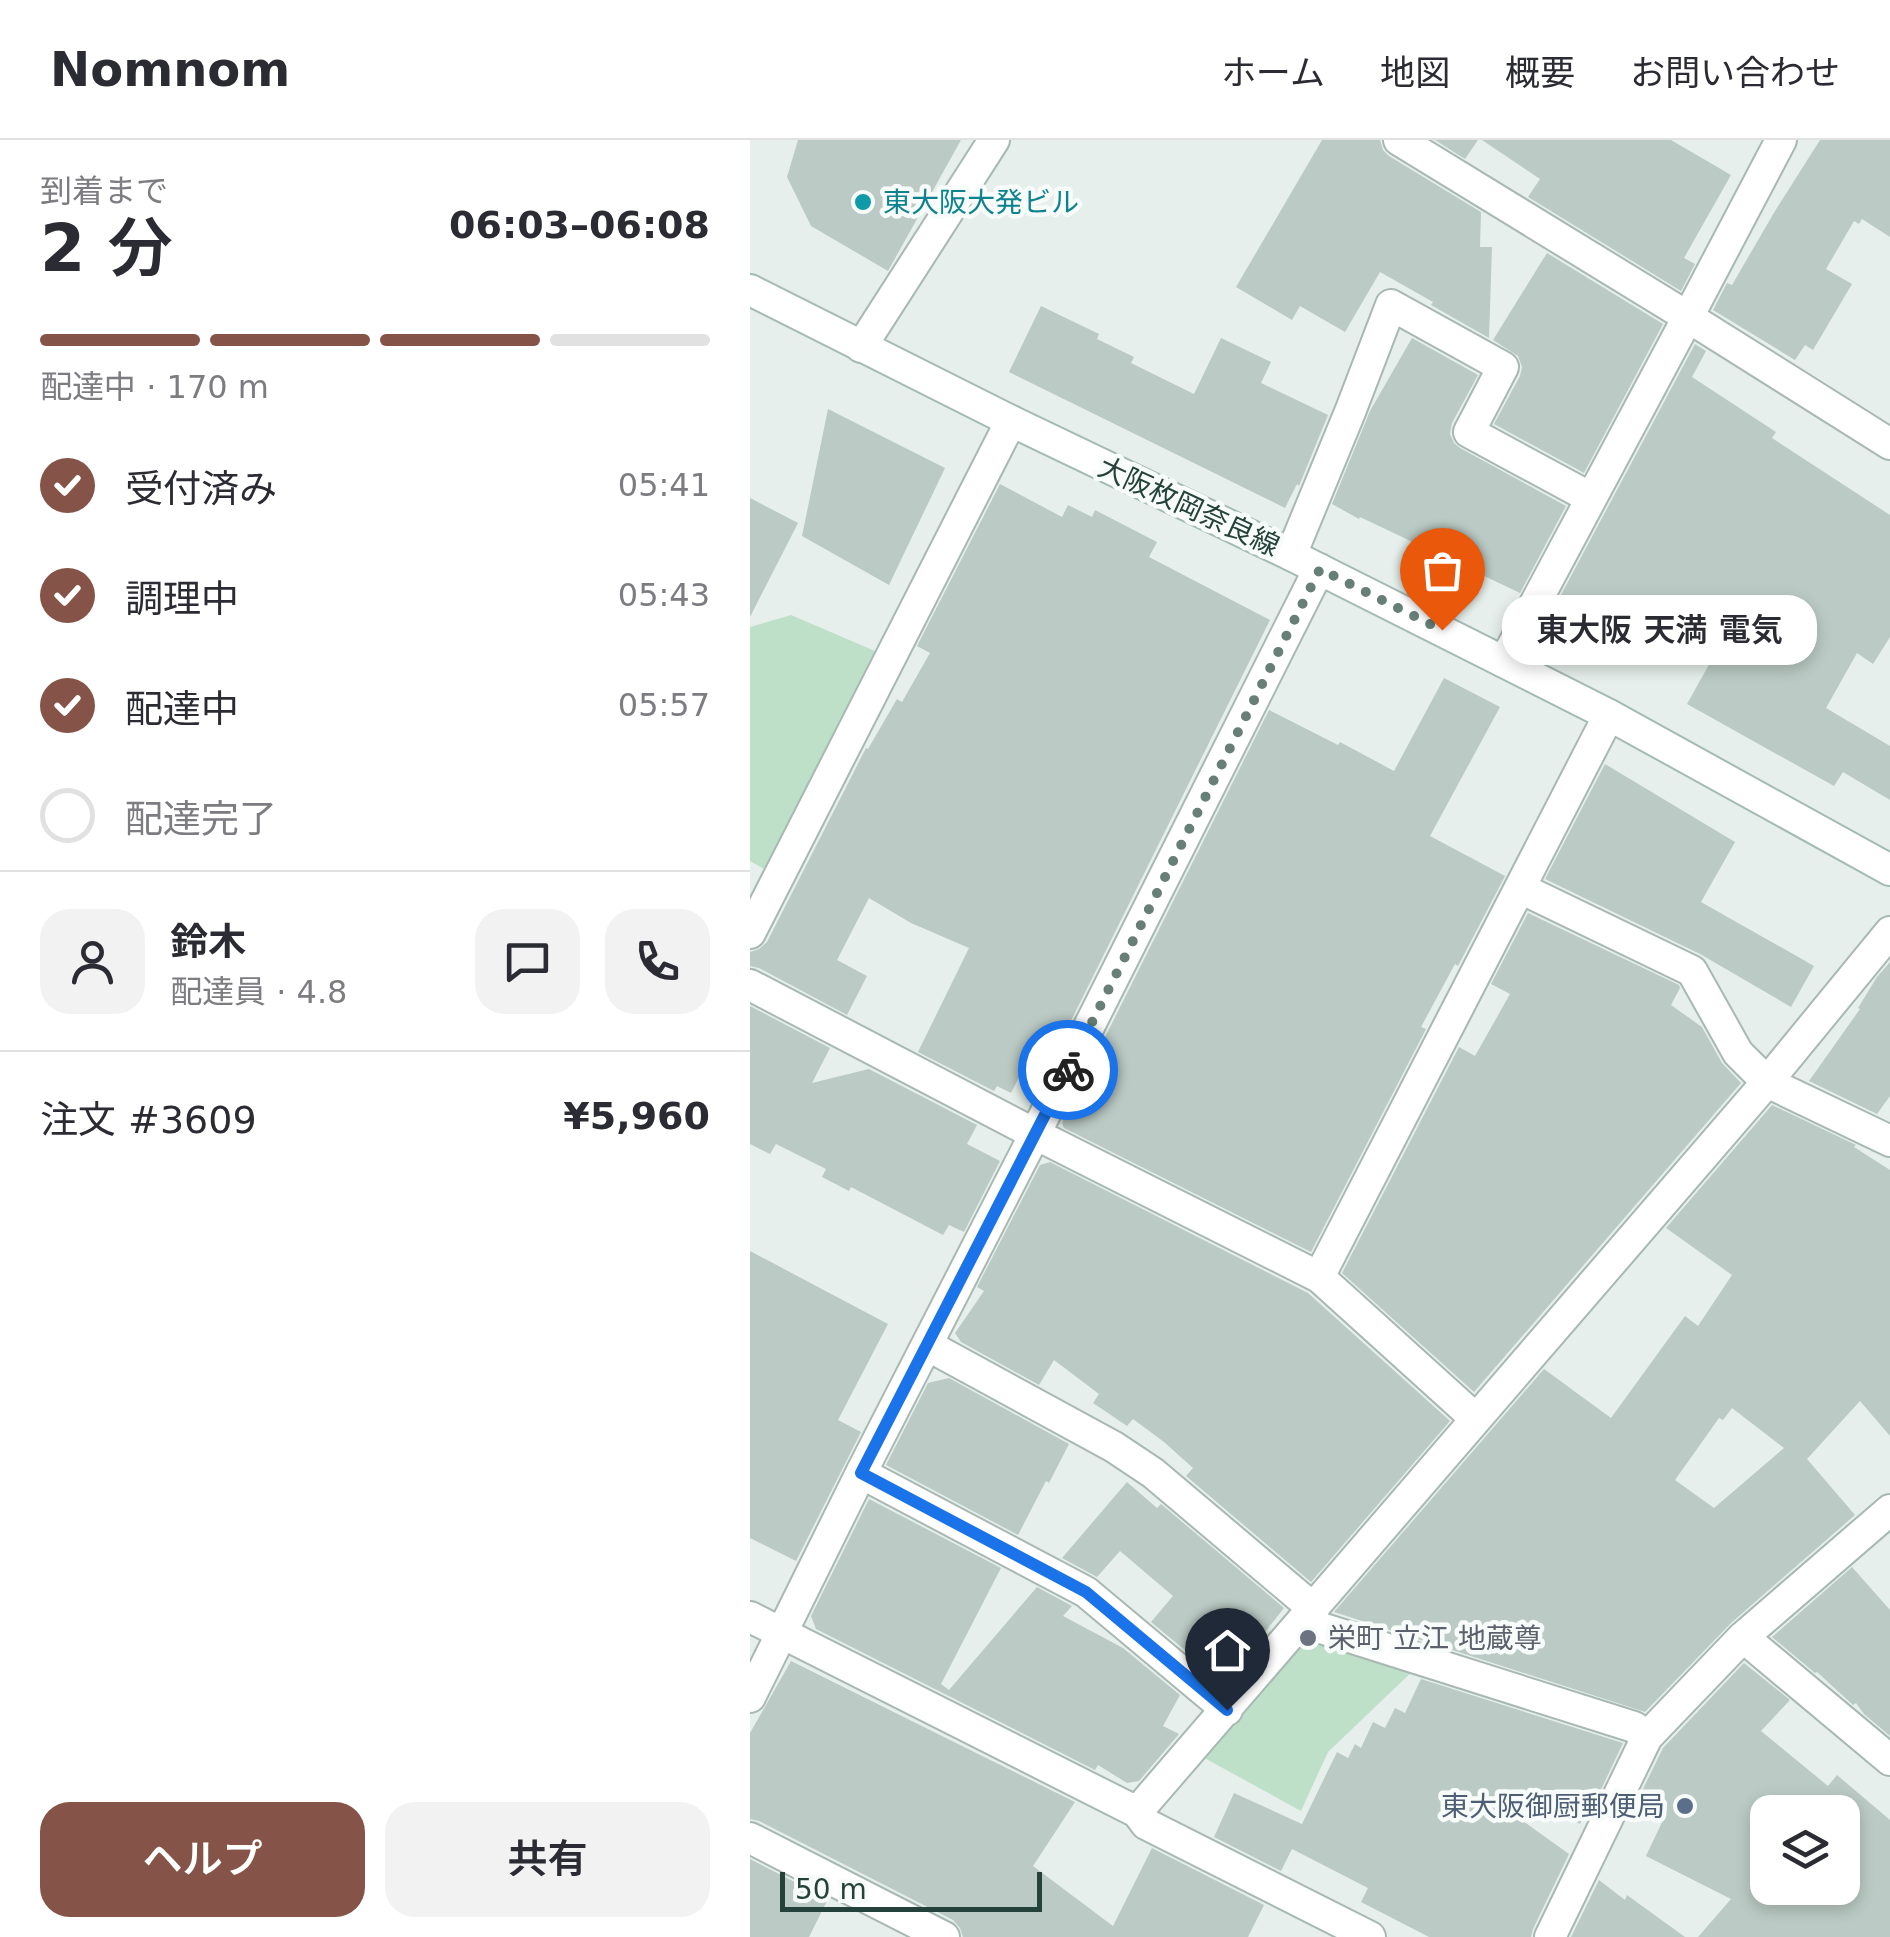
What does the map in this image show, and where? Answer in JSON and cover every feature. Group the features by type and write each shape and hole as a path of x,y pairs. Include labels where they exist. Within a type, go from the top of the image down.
{"street":[{"path":"861,346 994,140"},
{"path":"1399,140 1890,444"},
{"path":"1504,662 1780,140"},
{"name":"大阪枚岡奈良線","path":"750,290 1609,715 1890,870"},
{"path":"1292,555 1391,305 1503,366 1469,432 1592,498"},
{"path":"750,933 1011,421"},
{"path":"750,1697 1320,569"},
{"path":"1319,1277 1609,715"},
{"path":"1520,888 1692,972 1738,1053 1767,1082 1890,1141"},
{"path":"1136,1812 1767,1082 1890,932"},
{"path":"750,985 1319,1277 1476,1419"},
{"path":"927,1345 1154,1472 1308,1615 1634,1727 1647,1737"},
{"path":"861,1473 1086,1592 1227,1710"},
{"path":"1550,1937 1647,1737 1743,1637 1890,1510"},
{"path":"750,1617 1136,1812 1146,1824 1370,1937"},
{"path":"1743,1637 1890,1760"},
{"path":"750,1838 944,1937"}],"green space":[{"path":"791,615 875,651 766,870 750,861 750,627"},
{"path":"1308,1631 1416,1668 1328,1752 1301,1811 1199,1755"}],"building":[{"name":"東大阪大発ビル","path":"798,140 961,140 888,271 811,226 787,177"},
{"path":"1322,140 1380,140 1389,156 1481,212 1480,247 1492,247 1489,338 1380,272 1345,332 1300,306 1292,320 1236,287"},
{"path":"1435,140 1478,140 1465,159"},
{"path":"1482,140 1671,140 1731,175 1684,258 1695,264 1681,291 1528,197 1540,179"},
{"path":"1820,140 1890,140 1890,237 1862,219 1859,224 1854,221 1826,269 1852,284 1813,350 1805,345 1795,360 1713,310"},
{"path":"1547,253 1663,324 1584,473 1494,424 1522,367 1518,356 1493,340"},
{"path":"1041,306 1099,334 1097,339 1134,357 1131,363 1194,394 1221,338 1271,362 1261,383 1328,415 1299,486 1285,508 1009,372"},
{"path":"1412,338 1478,375 1452,423 1450,434 1454,443 1566,506 1520,593 1332,504 1370,411"},
{"path":"1695,344 1706,351 1692,377 1776,432 1772,438 1890,515 1890,637 1873,664 1857,653 1826,708 1890,746 1890,800 1843,772 1834,786 1687,704 1721,643 1672,616 1648,659 1555,606"},
{"path":"828,409 945,468 889,585 802,536"},
{"path":"1000,484 1062,517 1068,505 1092,517 1095,510 1157,542 1149,557 1270,620 1049,1065 1030,1055 1011,1093 997,1086 994,1091 918,1052 969,948 911,923 869,898 837,960 867,976 847,1015 750,966 750,952 767,942 866,748 897,699 902,702 930,653 917,646"},
{"path":"750,498 798,523 750,617"},
{"path":"1444,678 1500,707 1430,836 1505,876 1421,1027 1426,1029 1311,1252 1064,1128 1062,1123 1269,710 1394,771"},
{"path":"1605,764 1735,842 1701,902 1814,966 1791,1007 1700,954 1545,879"},
{"path":"1528,913 1679,985 1671,1005 1702,1027 1722,1063 1741,1083 1474,1392 1342,1273 1459,1047 1475,1056 1510,994 1491,984"},
{"path":"1890,962 1890,1096 1877,1114 1809,1081"},
{"path":"750,1006 830,1048 812,1083 869,1069 977,1125 967,1144 1000,1161 964,1232 949,1225 943,1235 851,1187 849,1191 822,1177 826,1169 776,1144 770,1154 750,1144"},
{"path":"1772,1105 1856,1145 1890,1170 1890,1436 1860,1401 1807,1459 1855,1515 1731,1623 1645,1712 1334,1612 1544,1369 1611,1418 1685,1316 1698,1326 1732,1275 1666,1228","holes":["1732,1408 1784,1448 1714,1508 1675,1480 1719,1418 1723,1420"]},
{"path":"1050,1162 1308,1293 1450,1421 1311,1582 1186,1476 1193,1468 1164,1442 1133,1419 1127,1426 1093,1403 1099,1394 1054,1360 1039,1385 961,1342 955,1333 984,1291 977,1287 1040,1165"},
{"path":"750,1251 888,1324 838,1420 861,1432 796,1561 750,1538"},
{"path":"949,1378 1069,1444 1018,1535 886,1465 928,1383"},
{"path":"1127,1482 1157,1508 1161,1504 1284,1608 1230,1676 1226,1674 1221,1680 1151,1622 1173,1596 1120,1551 1097,1577 1062,1558"},
{"path":"869,1499 1001,1568 941,1684 949,1690 1037,1587 1072,1606 1063,1616 1123,1648 1180,1695 1163,1726 1179,1734 1139,1781 1127,1783 1098,1765 1095,1770 816,1629 811,1616"},
{"path":"1852,1567 1890,1610 1890,1736 1856,1703 1853,1705 1772,1637"},
{"path":"791,1661 1075,1802 1033,1866 1113,1926 1152,1848 1264,1905 1248,1937 963,1937 953,1920 750,1819 750,1733"},
{"path":"1744,1663 1790,1700 1761,1731 1828,1786 1837,1775 1890,1820 1890,1937 1698,1937 1731,1899 1646,1856 1665,1816 1637,1801 1663,1748"},
{"path":"1421,1679 1623,1743 1580,1824 1535,1801 1523,1821 1569,1854 1531,1937 1429,1937 1361,1902 1368,1888 1292,1849 1281,1871 1214,1837 1234,1793 1302,1824 1337,1752 1348,1758 1355,1744 1361,1748 1373,1722 1385,1728 1395,1708 1405,1713"},
{"path":"750,1859 828,1899 809,1937 750,1937"},
{"path":"1599,1880 1625,1900 1627,1895 1685,1937 1571,1937"}],"way so far":[{"path":"1068,1070 1320,569 1442,630"}],"place":[{"name":"東大阪大発ビル","path":"863,202"},
{"name":"東大阪 天満 電気","path":"1442,630"},
{"name":"栄町 立江 地蔵尊","path":"1308,1638"},
{"name":"東大阪御厨郵便局","path":"1685,1806"}],"route":[{"path":"1068,1070 861,1473 1086,1592 1227,1710"}]}
